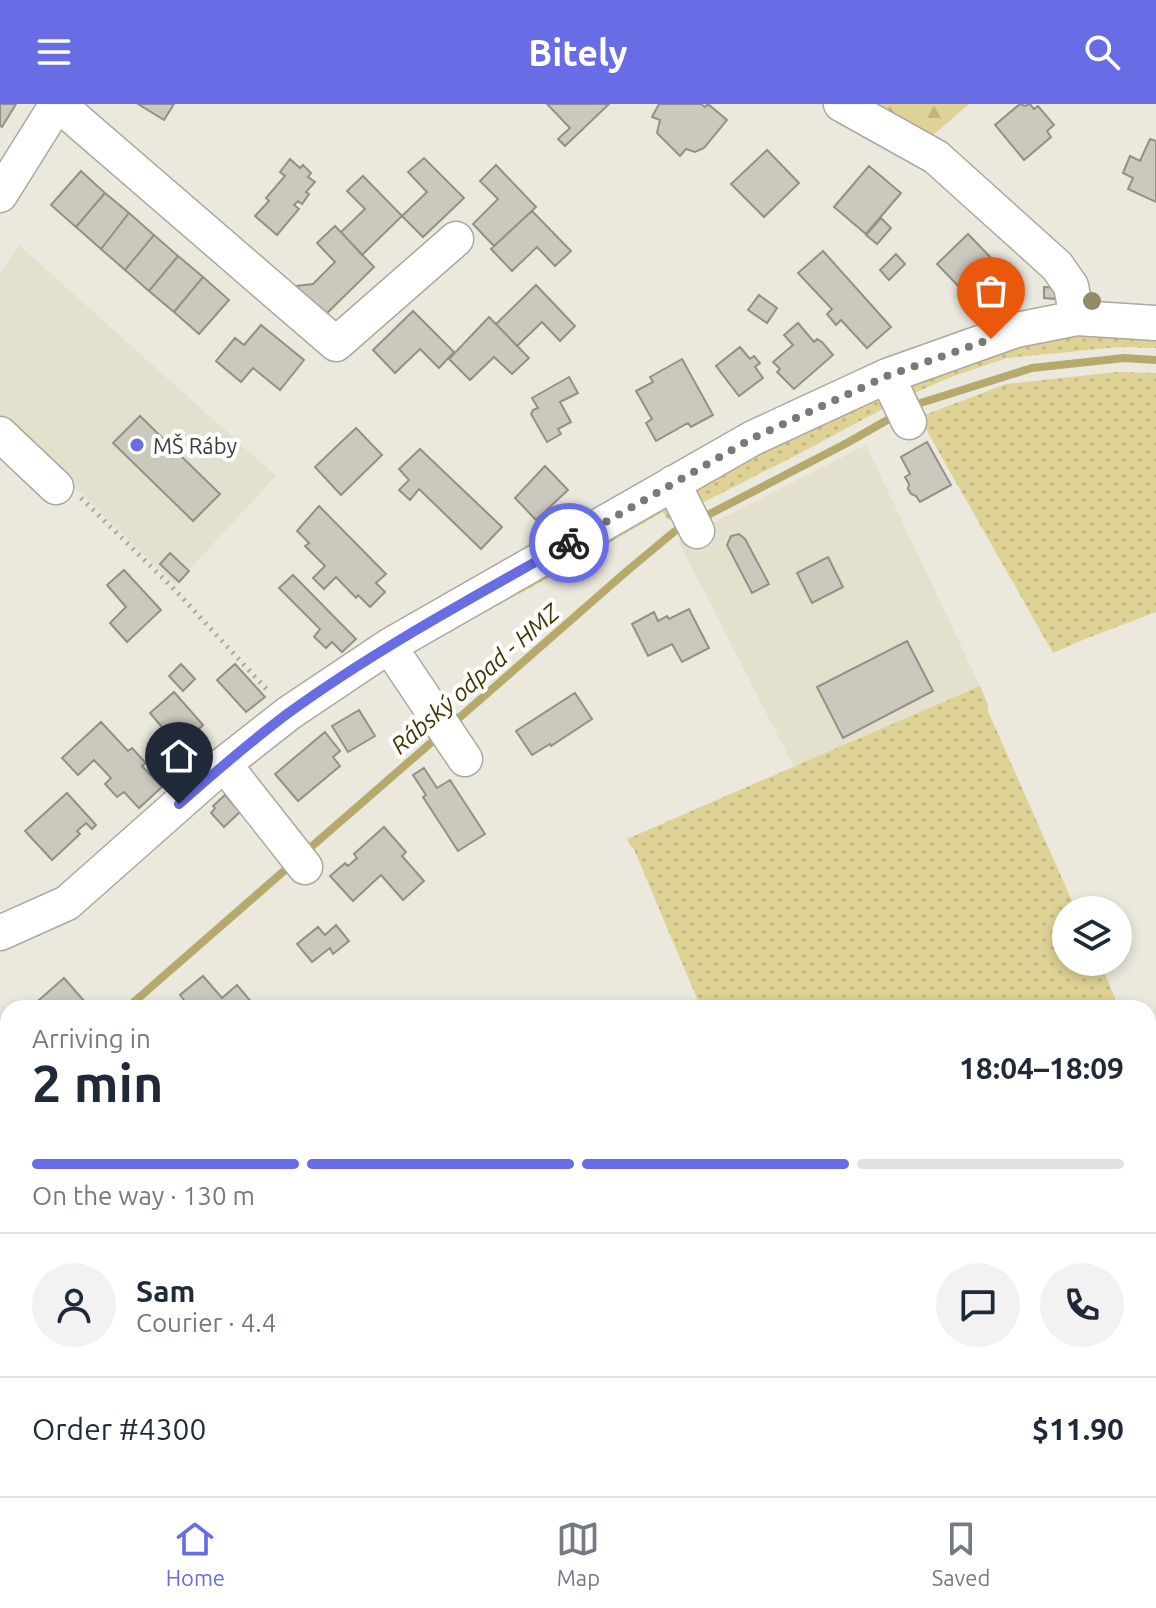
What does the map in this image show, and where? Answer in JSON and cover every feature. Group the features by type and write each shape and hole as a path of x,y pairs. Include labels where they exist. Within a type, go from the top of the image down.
{"street":[{"path":"0,195 58,104 336,344 456,239"},
{"path":"841,104 936,157 1046,256 1071,286 1077,318"},
{"path":"0,933 67,903 224,764 289,713 389,646 685,507 753,438 898,398 1016,330 1077,318 1156,323"},
{"path":"0,434 50,480"},
{"path":"389,646 460,751"},
{"path":"224,764 296,855"}],"path":[{"path":"50,480 61,479 134,550 289,713"}],"shaded area":[{"name":"MŠ Ráby","path":"19,245 276,476 175,585 0,415 0,275"},
{"path":"866,445 980,686 794,767 679,542"}],"green space":[{"path":"870,104 969,104 932,136"},
{"path":"1107,331 1156,334 1156,348 1119,347 1007,358 951,377 907,396 668,520 663,512 536,585 418,647 734,457 972,355"},
{"path":"1116,372 1156,373 1156,612 1053,653 919,417 1006,384"},
{"path":"980,686 987,709 1070,896 1052,896 1052,976 1106,976 1116,1000 698,1000 627,839"}],"building":[{"path":"0,104 16,104 2,127 0,125"},
{"path":"138,104 174,104 164,120"},
{"path":"547,104 609,104 565,146 558,139 570,128"},
{"path":"659,104 701,104 705,107 708,104 727,120 704,148 695,152 686,149 680,156 657,133 660,120 652,117"},
{"path":"1020,104 1030,104 1034,109 1038,106 1054,125 1047,131 1051,137 1024,160 995,125"},
{"path":"1150,139 1156,141 1156,202 1128,189 1133,178 1123,173 1130,156 1140,161"},
{"path":"767,150 799,183 764,217 731,184"},
{"path":"424,158 464,198 423,237 402,216 427,192 408,172"},
{"path":"290,159 300,168 303,165 311,173 308,177 315,182 306,192 309,194 302,204 298,201 294,205 299,209 277,235 255,216 285,176 280,172"},
{"path":"496,165 536,207 494,246 473,224 498,199 480,181"},
{"path":"869,166 901,193 866,234 834,207"},
{"path":"81,171 105,193 76,227 51,205"},
{"path":"363,176 402,216 362,255 341,232 365,209 347,191"},
{"path":"105,193 129,213 101,249 76,227"},
{"path":"532,211 571,251 555,266 537,247 512,271 491,249"},
{"path":"129,213 154,235 125,270 101,249"},
{"path":"881,218 891,228 877,244 866,235"},
{"path":"335,226 374,267 322,318 288,287 313,284 335,262 317,243"},
{"path":"968,234 996,263 965,293 937,264"},
{"path":"154,235 178,256 149,291 125,270"},
{"path":"823,251 891,327 867,348 841,320 836,325 827,314 832,309 798,273"},
{"path":"896,254 905,264 889,280 880,270"},
{"path":"178,256 203,277 174,312 149,291"},
{"path":"203,277 229,300 199,334 174,312"},
{"path":"536,285 575,326 560,341 542,322 517,346 496,324"},
{"path":"1044,287 1056,288 1055,299 1044,298"},
{"path":"759,295 777,308 767,323 748,310"},
{"path":"413,311 454,352 439,368 420,349 395,373 373,350"},
{"path":"489,317 529,358 512,374 494,357 470,380 449,359"},
{"path":"798,323 814,342 817,339 822,342 833,355 794,389 777,372 780,369 773,362 793,345 784,335"},
{"path":"261,325 304,360 280,390 253,368 241,382 216,361 235,338 244,345"},
{"path":"740,347 750,359 754,356 760,363 755,367 763,378 739,396 716,366"},
{"path":"682,359 713,415 691,427 688,423 656,441 646,423 652,419 636,391 653,382 650,377"},
{"path":"569,377 578,393 560,402 571,422 558,429 561,434 547,442 531,414 538,408 532,398"},
{"path":"140,416 220,494 193,521 113,443"},
{"path":"356,428 382,455 341,495 315,467"},
{"path":"927,442 951,485 920,502 908,489 905,477 910,474 901,457"},
{"path":"420,449 502,527 481,549 419,489 410,500 399,490 409,480 399,469"},
{"path":"545,466 568,490 536,520 515,498"},
{"path":"319,506 386,574 376,583 385,592 370,607 358,595 356,598 336,577 324,589 313,578 325,566 305,546 309,543 297,531"},
{"path":"739,534 745,539 769,584 752,593 727,545 731,536"},
{"path":"170,553 189,571 179,582 160,564"},
{"path":"828,557 843,587 812,603 797,573"},
{"path":"124,570 161,610 127,642 110,623 126,607 107,585"},
{"path":"293,575 356,639 342,652 332,642 326,648 314,637 320,629 279,588"},
{"path":"689,609 709,648 682,662 672,644 648,656 632,624 654,612 658,621"},
{"path":"907,641 933,691 843,738 817,687"},
{"path":"181,664 195,679 183,691 169,676"},
{"path":"235,664 265,697 246,712 217,680"},
{"path":"174,692 203,725 196,732 200,737 183,752 150,713"},
{"path":"575,693 592,719 532,755 516,731"},
{"path":"359,710 375,736 348,752 332,726"},
{"path":"101,722 128,751 132,748 146,763 142,766 162,787 139,808 124,792 117,797 105,784 111,778 94,760 78,775 62,758"},
{"path":"325,732 340,751 333,757 340,766 298,801 275,774"},
{"path":"424,768 437,788 450,780 485,834 458,851 423,797 426,795 413,775"},
{"path":"67,793 96,825 92,829 86,823 77,831 80,834 52,860 25,831"},
{"path":"225,795 240,812 224,827 211,813 215,808 213,806"},
{"path":"384,827 406,852 402,856 424,881 403,900 381,875 353,901 330,876 345,863 348,866 357,858 354,854"},
{"path":"336,925 349,941 333,954 330,948 312,962 297,944 318,927 325,935"},
{"path":"203,976 222,998 237,985 250,1000 184,1000 180,995"},
{"path":"64,978 83,1000 39,1000"}],"waterway":[{"name":"Rábský odpad - HMZ","path":"911,406 1032,368 1124,358 1156,360"},
{"name":"Rábský odpad - HMZ","path":"700,519 896,415"},
{"name":"Rábský odpad - HMZ","path":"451,725 627,571 675,531 687,525"},
{"name":"Rábský odpad - HMZ","path":"303,854 441,734"},
{"name":"Rábský odpad - HMZ","path":"136,1000 293,863"}],"way so far":[{"path":"569,543 753,438 887,376 991,339"}],"place":[{"name":"MŠ Ráby","path":"137,445"}],"route":[{"path":"179,804 289,713 389,646 569,543"}]}
